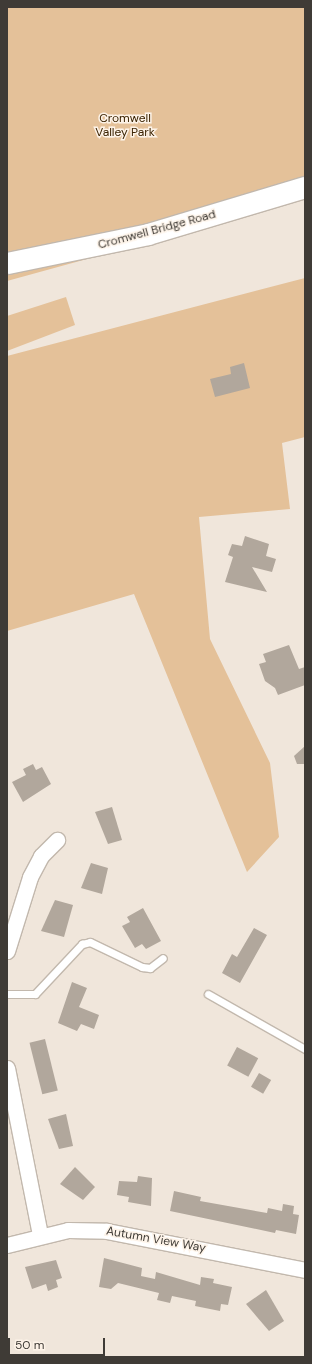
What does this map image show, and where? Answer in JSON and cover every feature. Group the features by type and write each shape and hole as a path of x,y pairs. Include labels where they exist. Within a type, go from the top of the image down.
{"main road":[{"name":"Cromwell Bridge Road","path":"7,263 148,234 305,187"}],"street":[{"path":"7,951 30,877 41,856 57,840"},
{"path":"7,1068 11,1117 40,1234"},
{"name":"Autumn View Way","path":"7,1245 40,1234 86,1229 129,1233 305,1270"}],"lane":[{"path":"7,994 35,994 82,944 90,942 142,967 150,968 163,958"},
{"path":"208,994 305,1049"}],"green space":[{"name":"Cromwell Valley Park","path":"7,7 305,7 305,199 7,281"},
{"path":"305,278 305,437 282,443 290,509 199,517 210,639 270,763 279,837 247,872 134,594 7,631 7,356"},
{"path":"66,297 75,325 7,351 7,316"}],"building":[{"path":"244,363 250,388 215,397 210,379 231,374 230,367"},
{"path":"245,536 269,544 266,556 276,559 272,572 252,567 267,592 225,582 233,557 228,555 232,544 242,546"},
{"path":"289,645 299,669 305,667 305,685 278,695 275,688 265,681 259,664 266,662 263,654"},
{"path":"305,746 305,764 297,764 294,756"},
{"path":"33,764 36,770 42,767 51,784 23,802 12,782 26,775 23,769"},
{"path":"112,807 122,840 108,844 95,812"},
{"path":"91,863 108,868 102,894 81,888"},
{"path":"55,900 73,905 64,937 41,931"},
{"path":"143,908 161,941 146,949 142,944 135,948 122,926 130,922 127,917"},
{"path":"254,928 267,935 240,983 222,973 232,954 237,957"},
{"path":"72,982 87,988 79,1007 99,1015 94,1029 81,1024 77,1031 58,1023"},
{"path":"45,1039 58,1090 42,1094 29,1043"},
{"path":"237,1047 258,1058 248,1077 227,1066"},
{"path":"259,1073 271,1080 263,1094 251,1087"},
{"path":"66,1114 73,1146 59,1149 48,1119"},
{"path":"75,1167 95,1187 83,1200 60,1184"},
{"path":"138,1176 152,1178 151,1206 128,1202 129,1197 117,1195 119,1181 137,1182"},
{"path":"174,1191 201,1197 200,1201 267,1213 268,1208 282,1211 283,1204 294,1206 293,1214 299,1215 296,1234 276,1230 275,1233 170,1211"},
{"path":"104,1258 142,1268 141,1276 155,1279 156,1272 200,1285 201,1277 214,1279 213,1283 232,1287 228,1305 221,1304 220,1311 195,1306 196,1301 172,1296 170,1303 157,1300 159,1293 118,1283 111,1289 99,1287"},
{"path":"56,1260 62,1278 56,1280 58,1287 48,1291 46,1284 32,1289 25,1267"},
{"path":"266,1290 284,1321 269,1331 246,1304"}]}
